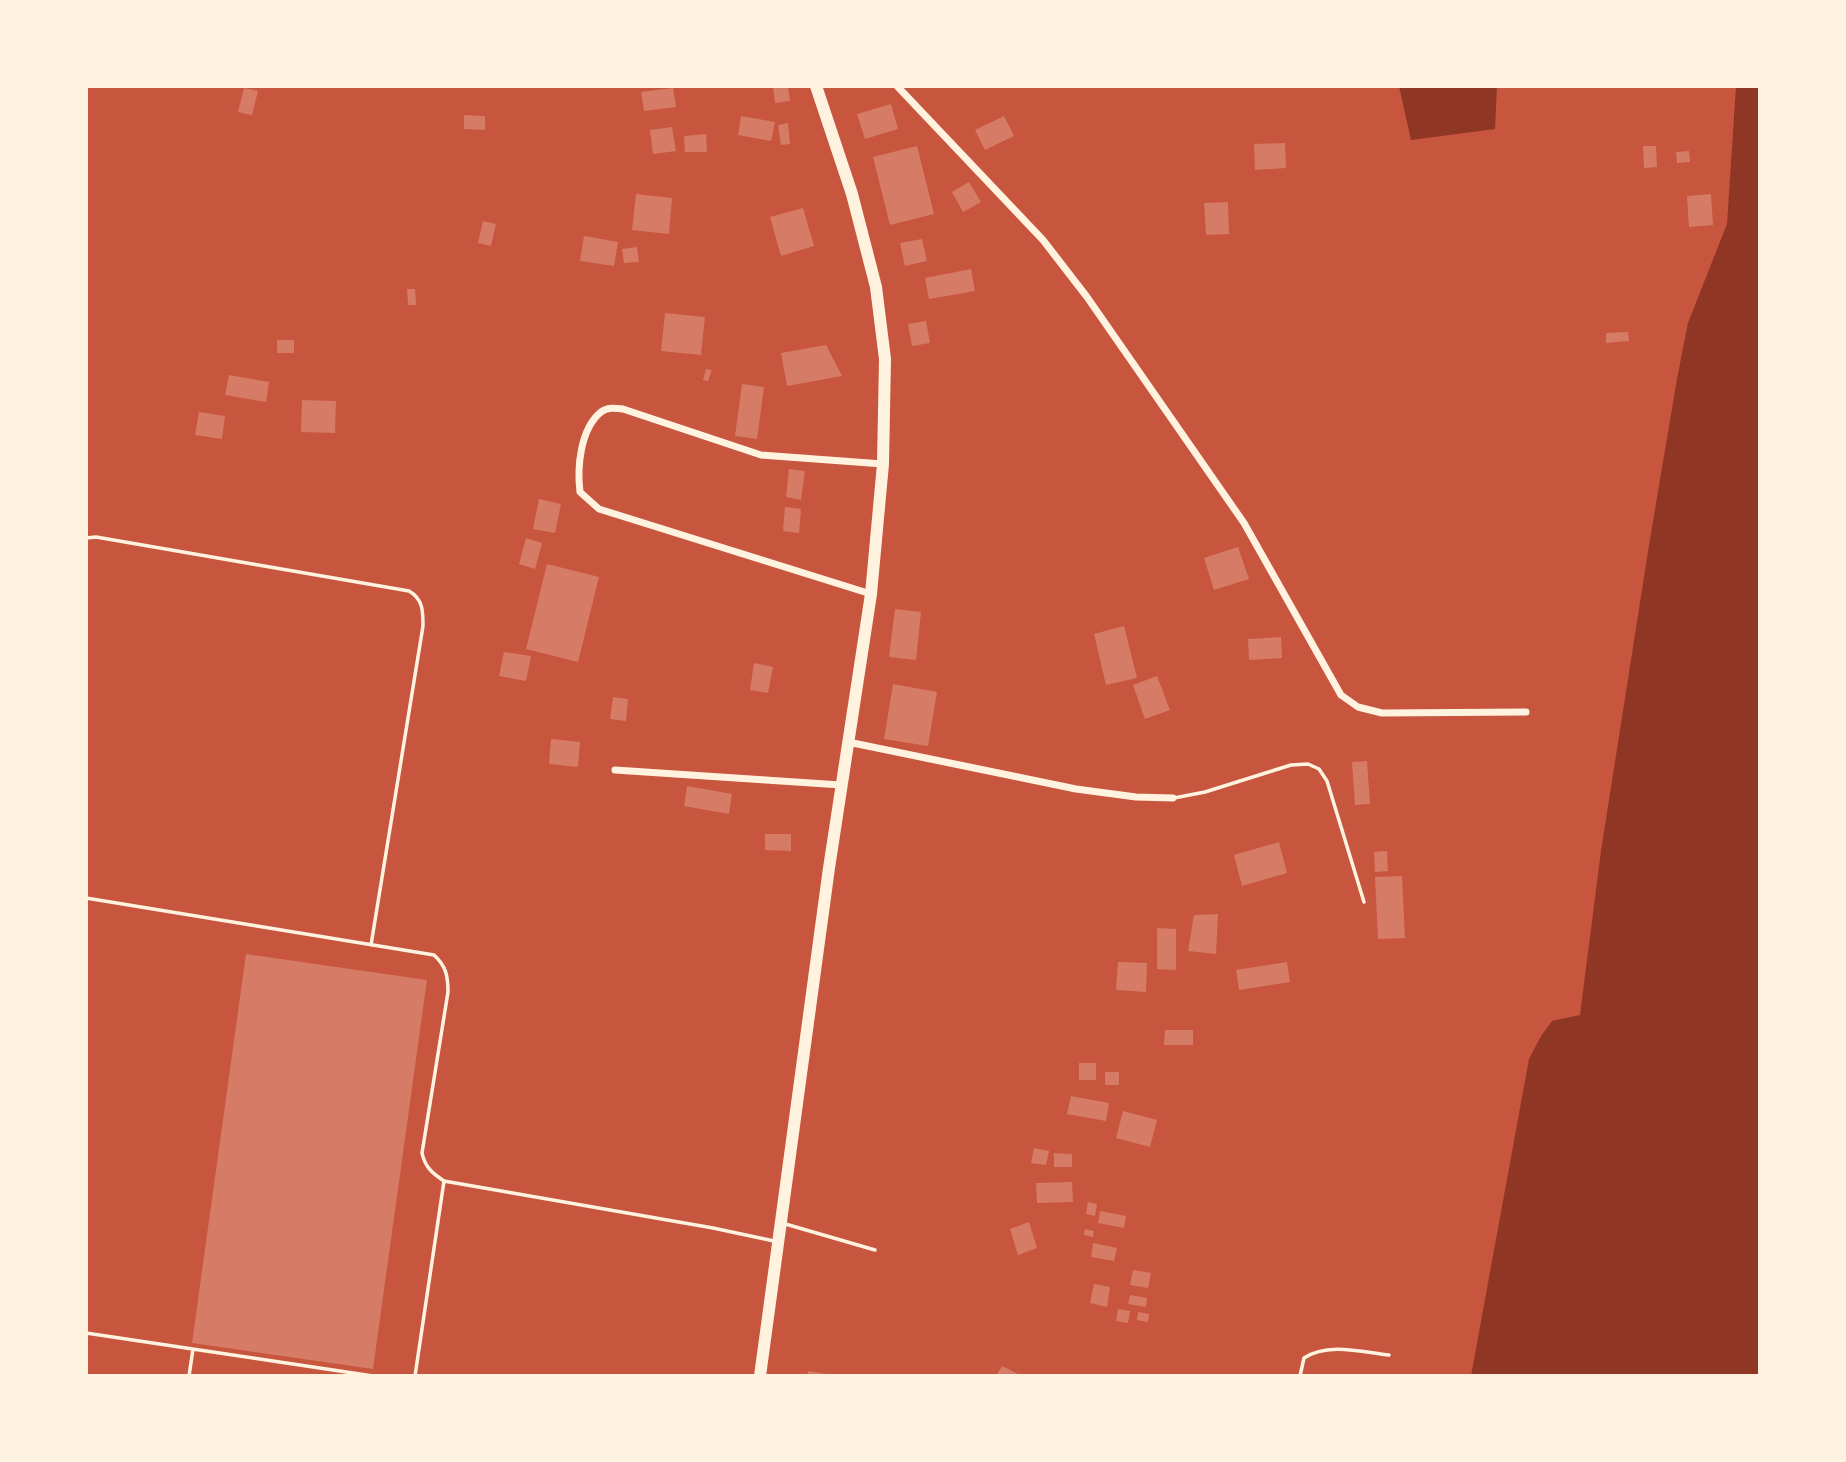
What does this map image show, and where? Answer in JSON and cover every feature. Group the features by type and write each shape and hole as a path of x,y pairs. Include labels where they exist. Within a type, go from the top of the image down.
{"highway":[{"path":"760,1376 841,785 871,594 883,464 885,359 876,287 852,194 816,86"}],"street":[{"path":"898,86 1043,240 1087,297 1244,523 1341,695 1358,707 1382,713 1526,712"},
{"path":"871,594 599,509 580,492 578,476 590,426 602,411 611,408 622,409 761,455 883,464"},
{"path":"848,741 1076,789 1136,797 1173,798"},
{"path":"615,770 841,785"}],"lane":[{"path":"86,538 96,537 164,548 409,591 418,596 423,607 423,626 372,945"},
{"path":"1173,798 1205,792 1291,765 1308,764 1319,769 1327,781 1364,902"},
{"path":"86,898 434,955 443,963 449,977 422,1141 424,1164 432,1173 444,1181 778,1242"},
{"path":"415,1376 444,1181"},
{"path":"780,1222 875,1250"},
{"path":"86,1333 373,1376"},
{"path":"189,1376 193,1349"}],"path":[{"path":"1300,1376 1304,1358 1314,1351 1332,1349 1389,1355"}],"shaded area":[{"path":"1399,86 1497,86 1495,129 1411,140"},
{"path":"1736,86 1760,86 1760,1376 1471,1376 1529,1059 1552,1021 1580,1015 1601,851 1677,379 1688,323 1727,224"}],"building":[{"path":"773,86 788,86 790,101 775,103"},
{"path":"244,88 258,91 252,115 238,112"},
{"path":"673,88 676,107 644,111 641,92"},
{"path":"891,104 898,129 865,139 857,114"},
{"path":"464,115 485,116 485,130 464,129"},
{"path":"741,116 775,122 771,141 738,135"},
{"path":"1004,116 1014,136 985,150 975,130"},
{"path":"788,123 790,144 781,145 778,125"},
{"path":"672,127 676,151 653,154 650,130"},
{"path":"706,134 707,152 685,152 684,136"},
{"path":"1285,143 1286,168 1255,170 1254,144"},
{"path":"917,146 934,214 890,225 873,157"},
{"path":"1643,146 1656,146 1657,167 1644,168"},
{"path":"1689,151 1690,162 1677,163 1676,152"},
{"path":"969,182 981,202 963,212 952,192"},
{"path":"636,194 672,198 669,234 632,230"},
{"path":"1711,194 1713,225 1689,227 1687,196"},
{"path":"1228,202 1229,234 1206,235 1204,203"},
{"path":"803,208 814,246 781,256 770,217"},
{"path":"483,221 496,224 491,246 478,243"},
{"path":"584,236 618,242 614,266 580,261"},
{"path":"922,239 927,261 905,266 900,243"},
{"path":"637,247 639,262 624,263 622,249"},
{"path":"971,269 975,291 929,299 925,278"},
{"path":"407,289 415,289 416,305 408,305"},
{"path":"665,313 705,317 701,355 661,351"},
{"path":"926,321 930,343 912,346 908,324"},
{"path":"1628,332 1629,341 1606,343 1606,333"},
{"path":"277,340 294,340 294,353 277,353"},
{"path":"826,345 842,376 787,386 781,353"},
{"path":"706,369 712,370 708,381 703,380"},
{"path":"229,375 269,382 266,402 225,395"},
{"path":"742,384 764,387 757,439 735,436"},
{"path":"302,400 336,401 335,433 301,432"},
{"path":"199,412 225,416 222,439 195,435"},
{"path":"789,469 805,471 801,500 786,497"},
{"path":"539,499 561,504 555,533 533,529"},
{"path":"785,507 801,509 799,533 783,531"},
{"path":"526,538 542,543 535,569 519,564"},
{"path":"1238,547 1249,579 1214,590 1204,558"},
{"path":"547,564 599,577 578,662 526,649"},
{"path":"895,609 921,612 916,660 889,657"},
{"path":"1124,626 1137,678 1106,685 1094,634"},
{"path":"1281,637 1282,658 1249,660 1248,639"},
{"path":"504,652 531,656 526,681 499,676"},
{"path":"754,663 773,667 768,693 750,690"},
{"path":"1157,676 1170,710 1145,719 1133,685"},
{"path":"893,684 937,692 928,746 884,739"},
{"path":"613,697 628,699 626,721 610,719"},
{"path":"551,739 580,742 578,767 549,764"},
{"path":"1367,761 1370,804 1355,805 1352,762"},
{"path":"687,786 732,794 729,814 684,806"},
{"path":"765,834 791,834 791,851 765,850"},
{"path":"1279,842 1287,873 1242,886 1234,855"},
{"path":"1387,851 1388,871 1375,872 1374,852"},
{"path":"1402,876 1405,938 1378,939 1375,877"},
{"path":"1218,914 1216,954 1188,951 1194,915"},
{"path":"1157,928 1176,929 1176,970 1157,969"},
{"path":"246,954 427,980 373,1369 192,1343"},
{"path":"1118,962 1147,963 1146,992 1116,990"},
{"path":"1287,962 1290,982 1239,990 1236,970"},
{"path":"1165,1030 1193,1030 1193,1045 1164,1045"},
{"path":"1079,1063 1096,1063 1096,1080 1079,1080"},
{"path":"1105,1072 1119,1072 1119,1085 1105,1085"},
{"path":"1071,1096 1109,1103 1106,1121 1067,1114"},
{"path":"1123,1111 1157,1120 1150,1147 1116,1138"},
{"path":"1034,1148 1049,1151 1046,1165 1031,1163"},
{"path":"1054,1153 1072,1154 1072,1167 1054,1167"},
{"path":"1072,1182 1073,1202 1037,1203 1036,1183"},
{"path":"1088,1202 1097,1204 1095,1216 1086,1214"},
{"path":"1100,1211 1126,1216 1124,1228 1098,1223"},
{"path":"1029,1222 1037,1248 1018,1255 1010,1229"},
{"path":"1085,1229 1094,1231 1093,1237 1084,1235"},
{"path":"1093,1243 1117,1248 1114,1261 1091,1257"},
{"path":"1133,1270 1151,1273 1148,1288 1130,1285"},
{"path":"1094,1284 1110,1287 1107,1307 1090,1303"},
{"path":"1130,1295 1147,1298 1146,1307 1128,1304"},
{"path":"1118,1309 1130,1311 1128,1323 1116,1321"},
{"path":"1138,1312 1149,1314 1148,1322 1137,1320"},
{"path":"1002,1366 1022,1376 996,1376"},
{"path":"808,1371 826,1374 826,1376 807,1376"}]}
